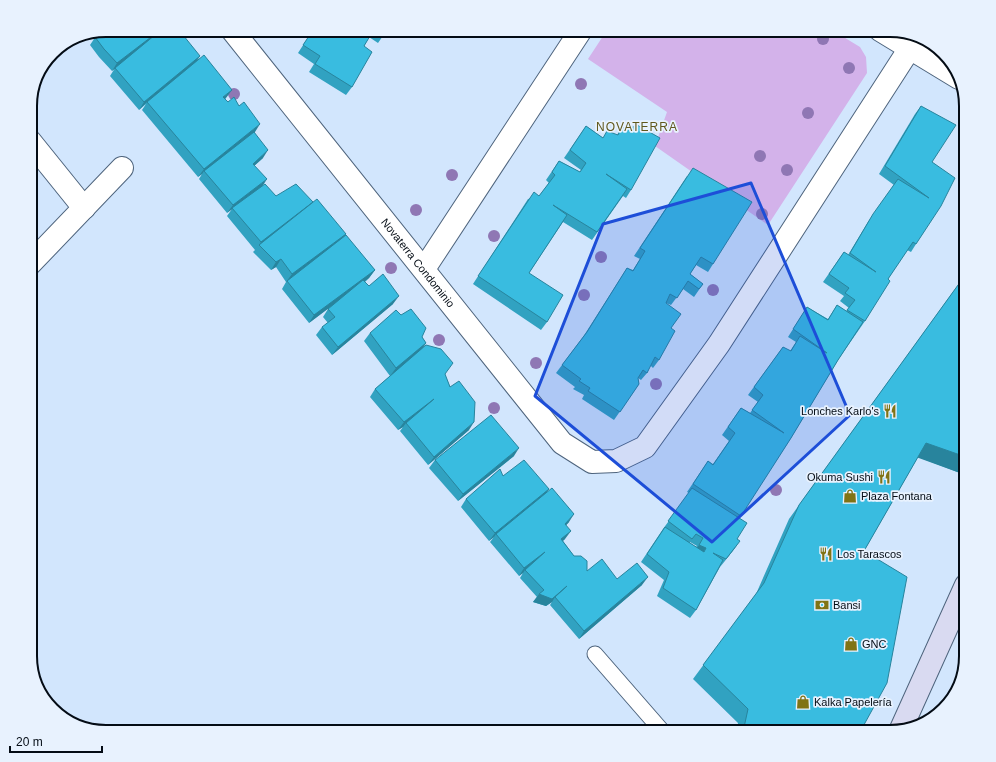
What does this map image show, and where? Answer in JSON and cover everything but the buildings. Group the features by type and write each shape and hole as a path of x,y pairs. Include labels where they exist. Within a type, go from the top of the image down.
{"main road":[{"path":"903,724 959,601"}],"street":[{"name":"Novaterra Condominio","path":"241,37 562,443 592,462 616,461 645,447 719,344 910,48"},
{"path":"424,268 576,37"},
{"path":"892,37 951,73"},
{"path":"37,150 84,208"},
{"path":"37,257 122,168"}],"lane":[{"path":"595,654 657,725"}],"highlighted area":[{"path":"751,183 850,415 712,542 535,396 603,224"}],"shaded area":[{"path":"602,37 844,37 860,47 866,57 867,73 768,225 655,146 667,112 588,59"}],"place":[{"name":"Lonches Karlo's","path":"890,411"},
{"name":"Okuma Sushi","path":"884,477"},
{"name":"Plaza Fontana","path":"850,496"},
{"name":"Los Tarascos","path":"826,554"},
{"name":"Bansi","path":"822,605"},
{"name":"GNC","path":"851,644"},
{"name":"Kalka Papelería","path":"803,702"}],"district":[{"name":"NOVATERRA","path":"637,127"}]}
